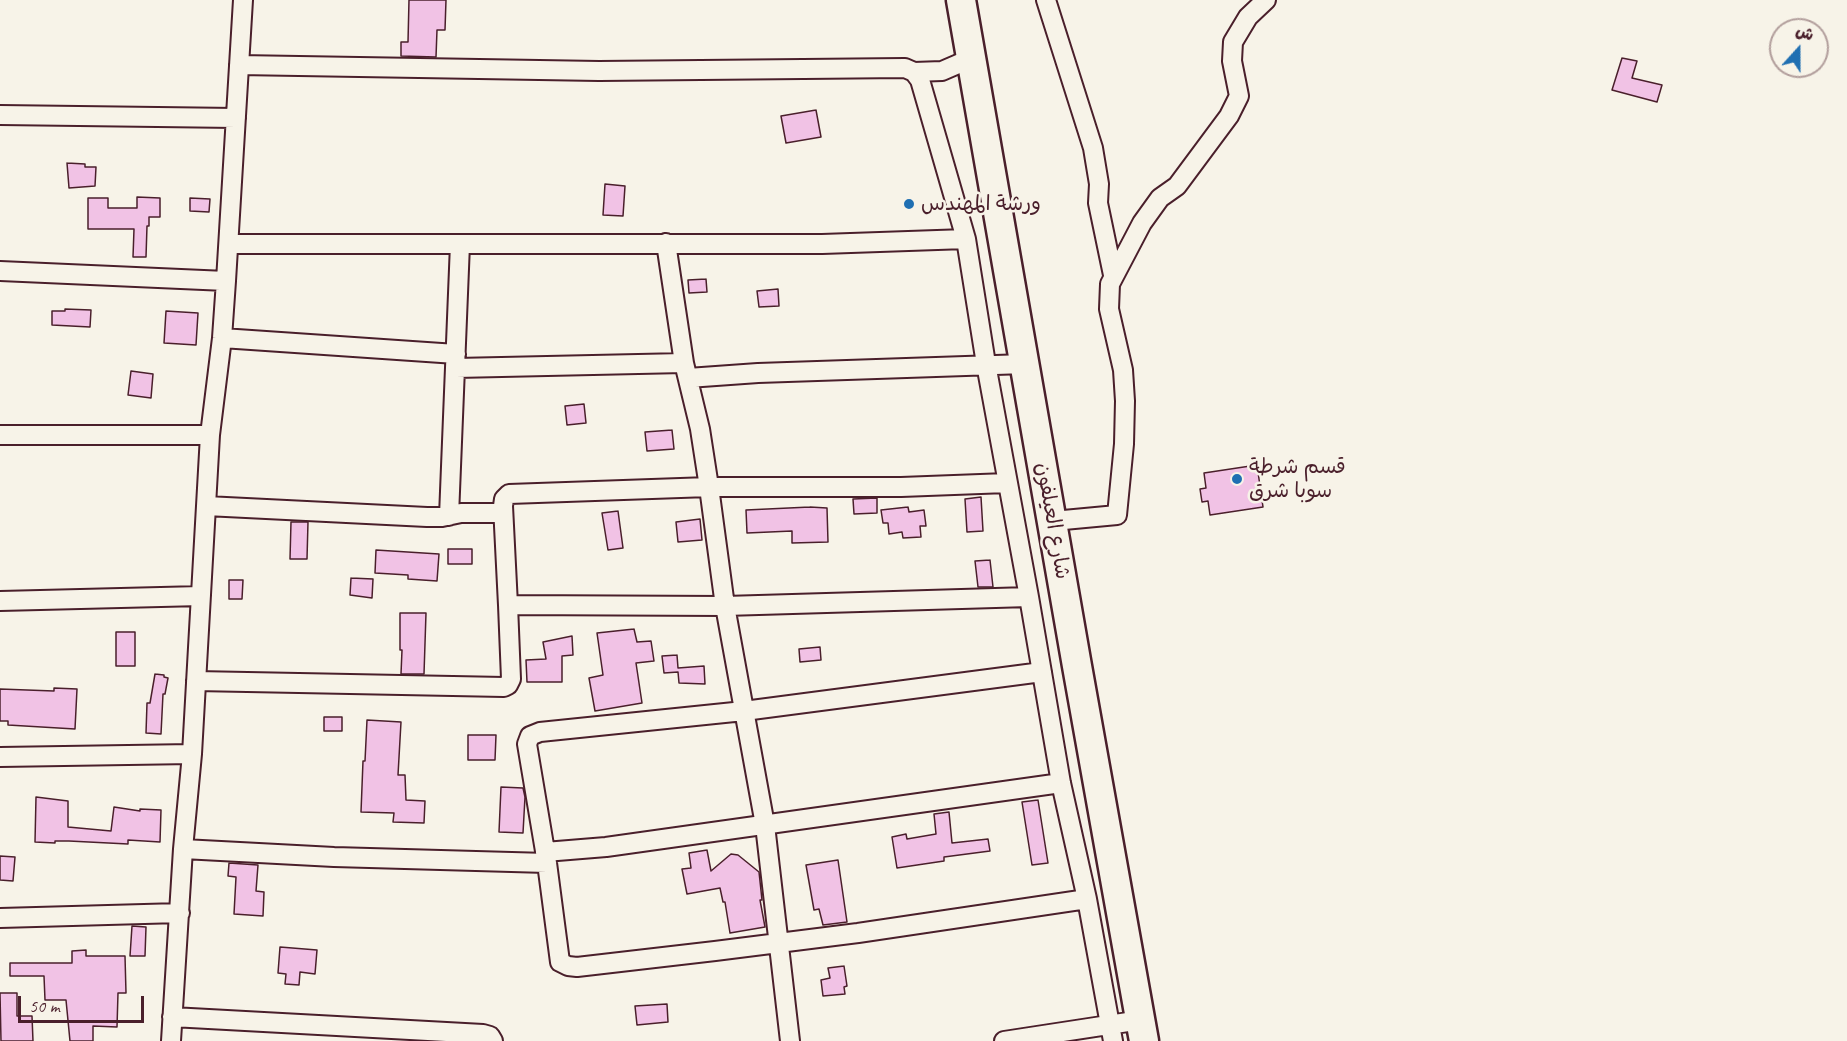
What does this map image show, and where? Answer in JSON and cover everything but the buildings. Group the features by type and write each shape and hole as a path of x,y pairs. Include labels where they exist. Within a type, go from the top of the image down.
{"highway":[{"name":"شارع العيلفون","path":"961,0 1143,1031"}],"street":[{"path":"171,1041 183,849 192,753 210,435 222,338 243,0"},
{"path":"1046,0 1093,148 1099,184 1098,203 1113,275"},
{"path":"1053,521 1117,515 1125,411 1123,370 1109,309 1110,284 1113,275 1154,206 1160,198 1177,186 1229,116 1239,96 1232,61 1233,42 1248,17 1266,0"},
{"path":"239,65 599,71 905,68 914,72 942,70 972,58"},
{"path":"914,72 920,80 966,239 986,364 1061,783 1087,899 1112,1033"},
{"path":"0,115 236,118"},
{"path":"229,244 822,244 966,239"},
{"path":"666,243 686,370 700,429 710,487 725,606 765,825 790,1041"},
{"path":"448,516 460,244"},
{"path":"0,271 226,281"},
{"path":"222,338 456,361 686,370 769,372 1025,364"},
{"path":"0,435 210,435"},
{"path":"196,681 504,687 508,685 511,679 503,513 504,499 509,494 710,487 901,487 1007,483"},
{"path":"206,506 427,517 461,513 503,513"},
{"path":"0,601 201,596"},
{"path":"508,605 725,606 1029,597"},
{"path":"1042,672 744,711 540,732 530,736 527,744 560,962 568,966 589,966 858,933 1087,899"},
{"path":"0,757 192,753"},
{"path":"183,849 334,856 546,858 606,847 1061,783"},
{"path":"0,918 180,913"},
{"path":"172,1017 483,1034 490,1036 493,1041"},
{"path":"1004,1041 1143,1031"}],"place":[{"name":"ورشة المهندس","path":"909,204"},
{"name":"قسم شرطة سوبا شرق","path":"1237,479"}]}
